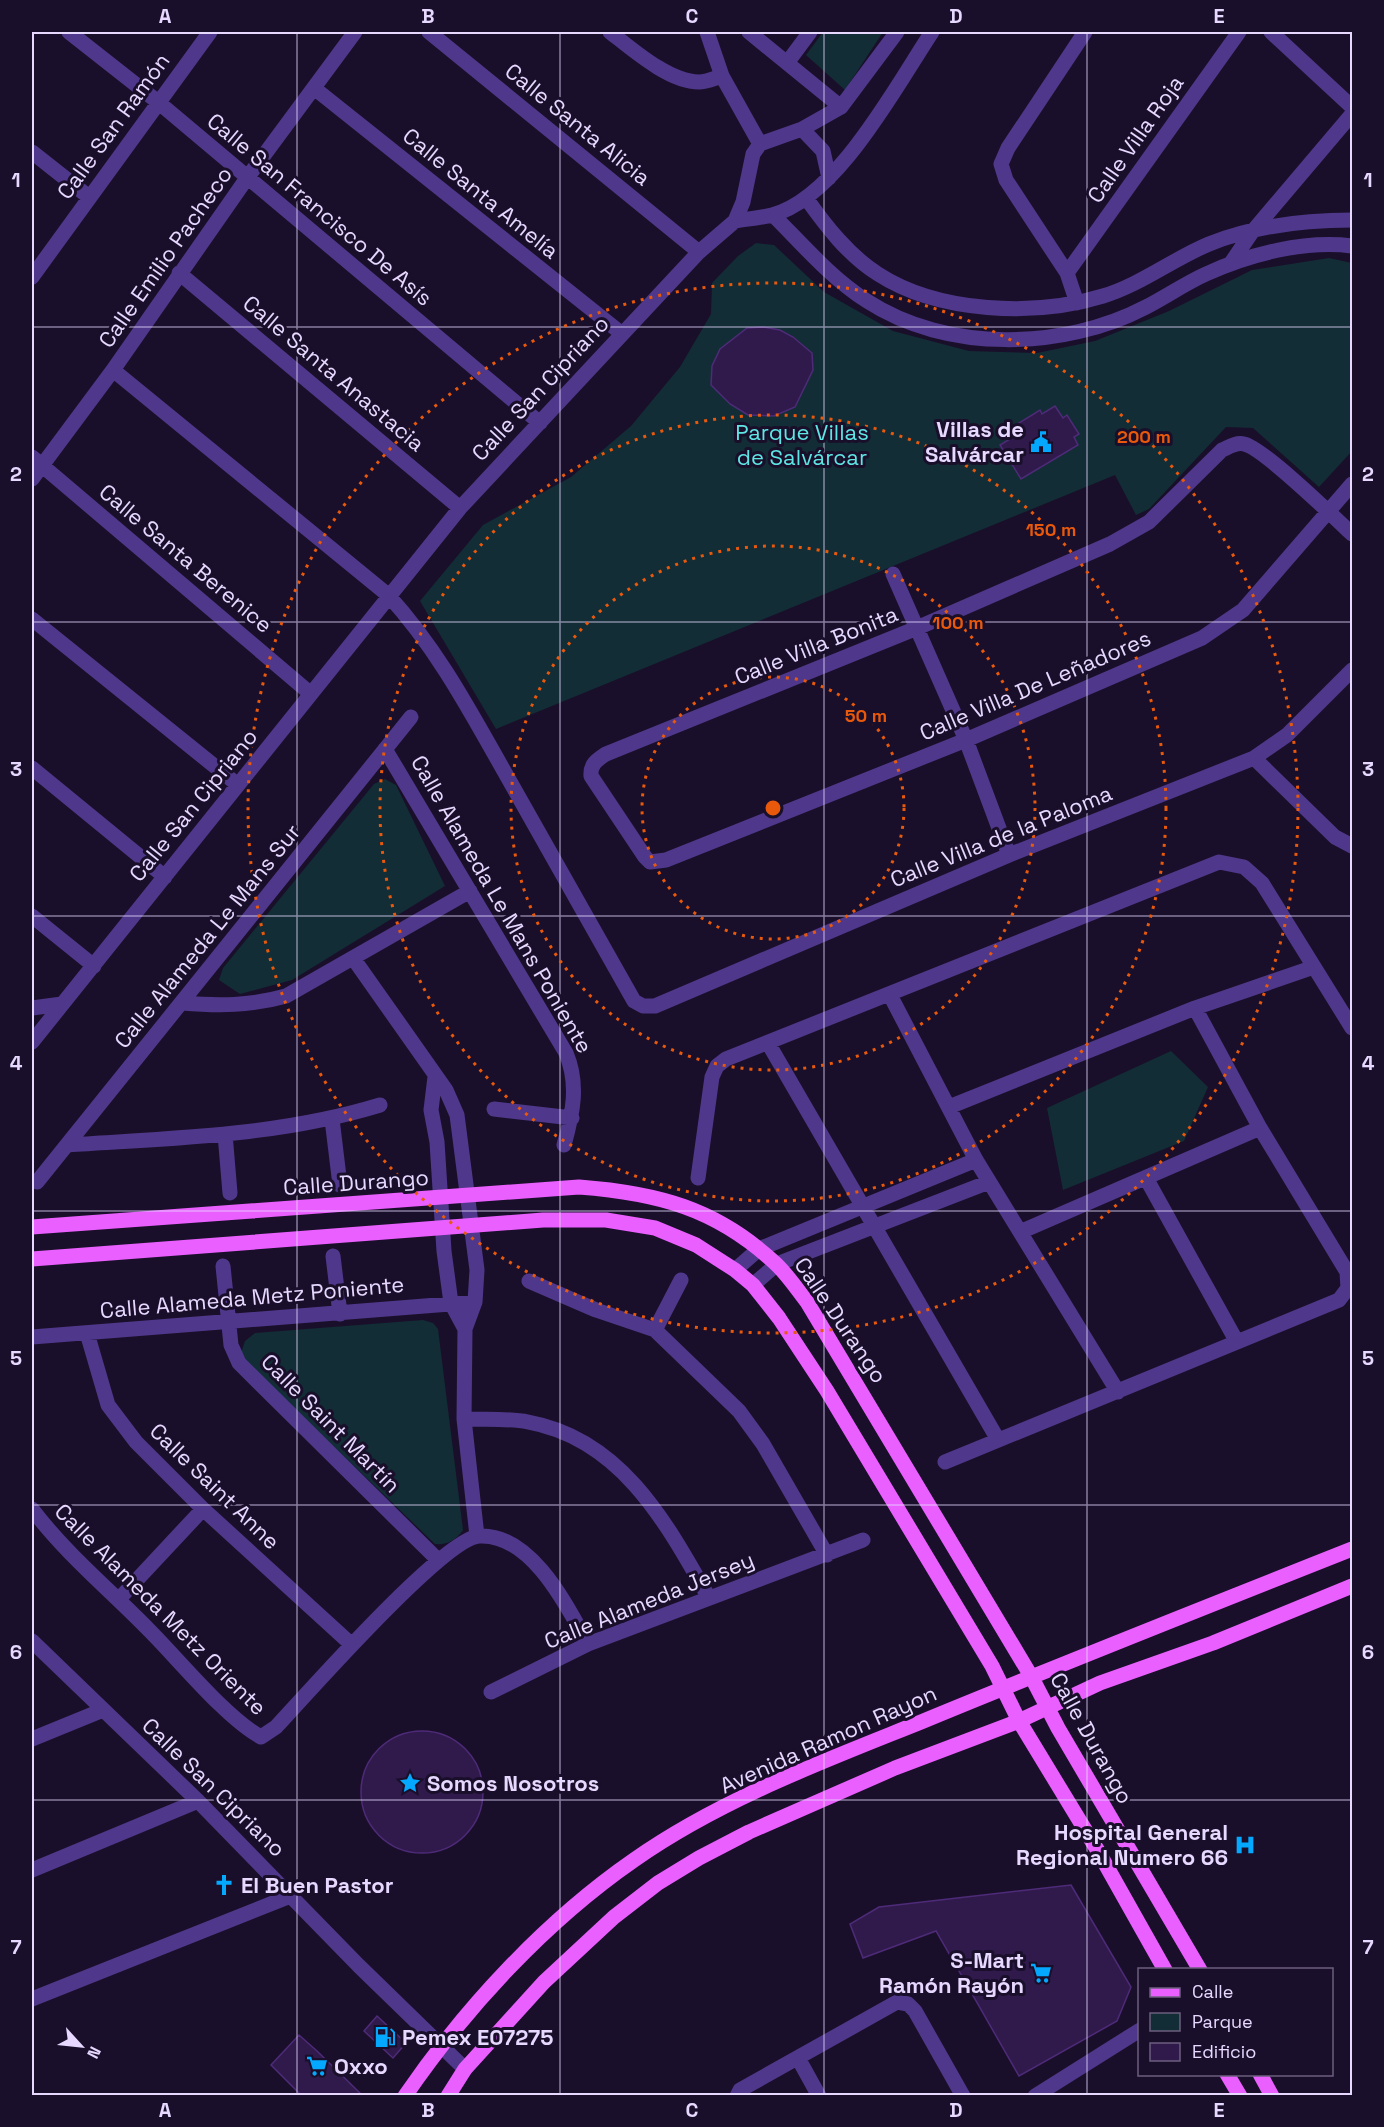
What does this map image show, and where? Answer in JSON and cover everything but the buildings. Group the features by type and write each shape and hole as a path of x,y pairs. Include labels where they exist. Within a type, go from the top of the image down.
{"main road":[{"name":"Calle Durango","path":"32,1227 579,1187 626,1190 678,1204 714,1220 759,1249 777,1264 807,1302 1031,1676 1199,1968"},
{"path":"32,1259 543,1220 606,1220 655,1228 696,1245 735,1270 753,1285 779,1318 827,1391 1003,1688 1019,1721 1098,1851 1164,1968"},
{"name":"Avenida Ramon Rayon","path":"405,2096 440,2045 536,1942 575,1904 635,1859 696,1823 776,1783 1031,1676 1353,1549"},
{"path":"448,2096 465,2069 544,1982 614,1917 699,1858 795,1811 895,1768 1048,1709 1100,1683 1213,1643 1353,1586"},
{"path":"1228,2076 1240,2096"},
{"path":"1261,2076 1272,2096"}],"street":[{"name":"Calle San Francisco De Asís","path":"69,32 158,102 540,423"},
{"name":"Calle San Ramón","path":"32,277 210,32"},
{"name":"Calle Emilio Pacheco","path":"32,479 36,461 113,370 247,178 355,32"},
{"name":"Calle Santa Alicia","path":"429,32 699,252"},
{"path":"610,32 639,55 682,78 699,82 722,76"},
{"path":"707,32 722,76 760,144"},
{"path":"749,32 841,107"},
{"path":"788,63 810,32"},
{"path":"735,221 743,202 753,154 760,144 802,129 841,107 897,32"},
{"path":"735,221 773,215 806,198 829,178 855,146 932,32"},
{"path":"1077,303 1067,273 1006,180 1001,164 1008,148 1085,32"},
{"name":"Calle Villa Roja","path":"1067,273 1239,32"},
{"path":"1271,32 1353,107"},
{"name":"Calle Santa Amelía","path":"314,88 621,333"},
{"path":"1231,263 1252,232 1353,114"},
{"path":"802,129 823,151 829,178"},
{"path":"32,152 89,196"},
{"path":"806,198 831,231 858,258 877,274 906,289 943,301 1035,309 1105,296 1209,244 1252,232 1313,221 1353,220"},
{"path":"773,215 848,288 890,314 928,328 973,336 1032,340 1082,333 1115,322 1231,263 1290,248 1323,244 1353,246"},
{"name":"Calle San Cipriano","path":"32,1042 460,508 621,333 699,252 735,221"},
{"name":"Calle Santa Anastacia","path":"179,273 460,508"},
{"path":"113,370 388,595"},
{"name":"Calle Villa Bonita","path":"650,862 640,852 594,784 591,768 606,754 917,628 1041,576 1110,544 1149,522 1222,450 1236,444 1250,447 1328,511"},
{"name":"Calle Santa Berenice","path":"36,461 311,693"},
{"name":"Calle Villa De Leñadores","path":"650,862 666,860 966,740 1202,638 1243,610 1353,484"},
{"path":"1328,511 1353,534"},
{"path":"893,574 966,740 1009,855"},
{"name":"Calle Villa de la Paloma","path":"388,595 431,646 634,1000 643,1006 655,1006 1009,855 1254,758 1287,735 1353,670"},
{"path":"32,619 238,785"},
{"name":"Calle Alameda Le Mans Sur","path":"37,1182 411,717"},
{"name":"Calle Alameda Le Mans Poniente","path":"385,749 566,1053 573,1070 575,1086 572,1118 564,1145"},
{"path":"1254,758 1335,837 1353,846"},
{"path":"32,768 165,877"},
{"path":"698,1178 712,1077 717,1066 768,1043 1219,862 1244,867 1262,883 1353,1028"},
{"path":"182,1003 227,1006 259,1004 286,996 470,891"},
{"path":"32,916 94,966"},
{"path":"353,958 451,1100 461,1137 477,1270 476,1302 465,1329 464,1419 477,1536"},
{"path":"949,1107 1195,1008 1314,967"},
{"path":"890,995 976,1160 1118,1392"},
{"path":"32,1008 62,1004"},
{"path":"945,1462 997,1438 1118,1392 1340,1299 1347,1288 1347,1272 1260,1128 1195,1008"},
{"path":"768,1043 997,1438"},
{"path":"435,1077 431,1110 437,1142 451,1303 465,1329"},
{"path":"68,1145 225,1134 332,1119 380,1105"},
{"path":"494,1109 572,1118"},
{"path":"332,1119 340,1185"},
{"path":"1020,1232 1260,1128"},
{"path":"225,1134 230,1193"},
{"path":"437,1142 461,1137"},
{"path":"735,1270 759,1249 976,1160"},
{"path":"1146,1178 1237,1342"},
{"path":"753,1285 777,1264 989,1182"},
{"path":"333,1256 340,1314"},
{"name":"Calle Saint Martín","path":"223,1266 231,1345 239,1363 437,1559"},
{"path":"656,1330 681,1280"},
{"path":"529,1281 596,1310 656,1330 739,1411 763,1444 827,1555"},
{"name":"Calle Alameda Metz Poniente","path":"32,1337 476,1302"},
{"name":"Calle Saint Anne","path":"87,1333 108,1405 135,1442 203,1509 352,1645"},
{"path":"464,1419 528,1422 573,1437 610,1460 664,1519 709,1598"},
{"name":"Calle Alameda Metz Oriente","path":"32,1509 53,1537 119,1599 236,1719 261,1737 276,1727 352,1645"},
{"path":"119,1599 203,1509"},
{"path":"352,1645 437,1559 477,1536 499,1540 520,1550 542,1570 562,1597 588,1644"},
{"name":"Calle Alameda Jersey","path":"491,1692 588,1644 863,1540"},
{"name":"Calle San Cipriano","path":"32,1641 198,1801 293,1895 359,1966 465,2069"},
{"path":"32,1739 103,1710"},
{"path":"32,1870 198,1801"},
{"path":"32,1999 293,1895"},
{"path":"737,2096 740,2090 897,2002 908,2004 915,2010 963,2096"},
{"path":"1035,2096 1138,2031"},
{"path":"798,2058 819,2096"}],"green space":[{"path":"823,32 883,32 845,90 806,55"},
{"name":"Parque Villas de Salvárcar","path":"756,243 774,245 824,292 893,331 969,351 1037,353 1095,341 1169,311 1252,270 1329,258 1352,263 1352,451 1319,487 1253,428 1226,427 1149,509 1136,515 1115,475 496,729 420,601 483,525 571,477 631,426 680,367 711,314 712,283 738,256"},
{"path":"385,779 396,785 445,886 292,980 240,994 219,980 223,968 374,784"},
{"path":"1171,1051 1208,1087 1184,1141 1063,1190 1047,1108"},
{"path":"423,1320 433,1323 438,1329 463,1530 451,1542 439,1544 435,1544 240,1356 245,1341 255,1333"}],"place":[{"name":"Villas de Salvárcar","path":"1041,442"},
{"name":"Somos Nosotros","path":"410,1783"},
{"name":"Hospital General Regional Numero 66","path":"1245,1845"},
{"name":"El Buen Pastor","path":"224,1885"},
{"name":"S-Mart Ramón Rayón","path":"1041,1973"},
{"name":"Pemex E07275","path":"385,2037"},
{"name":"Oxxo","path":"317,2066"}]}
